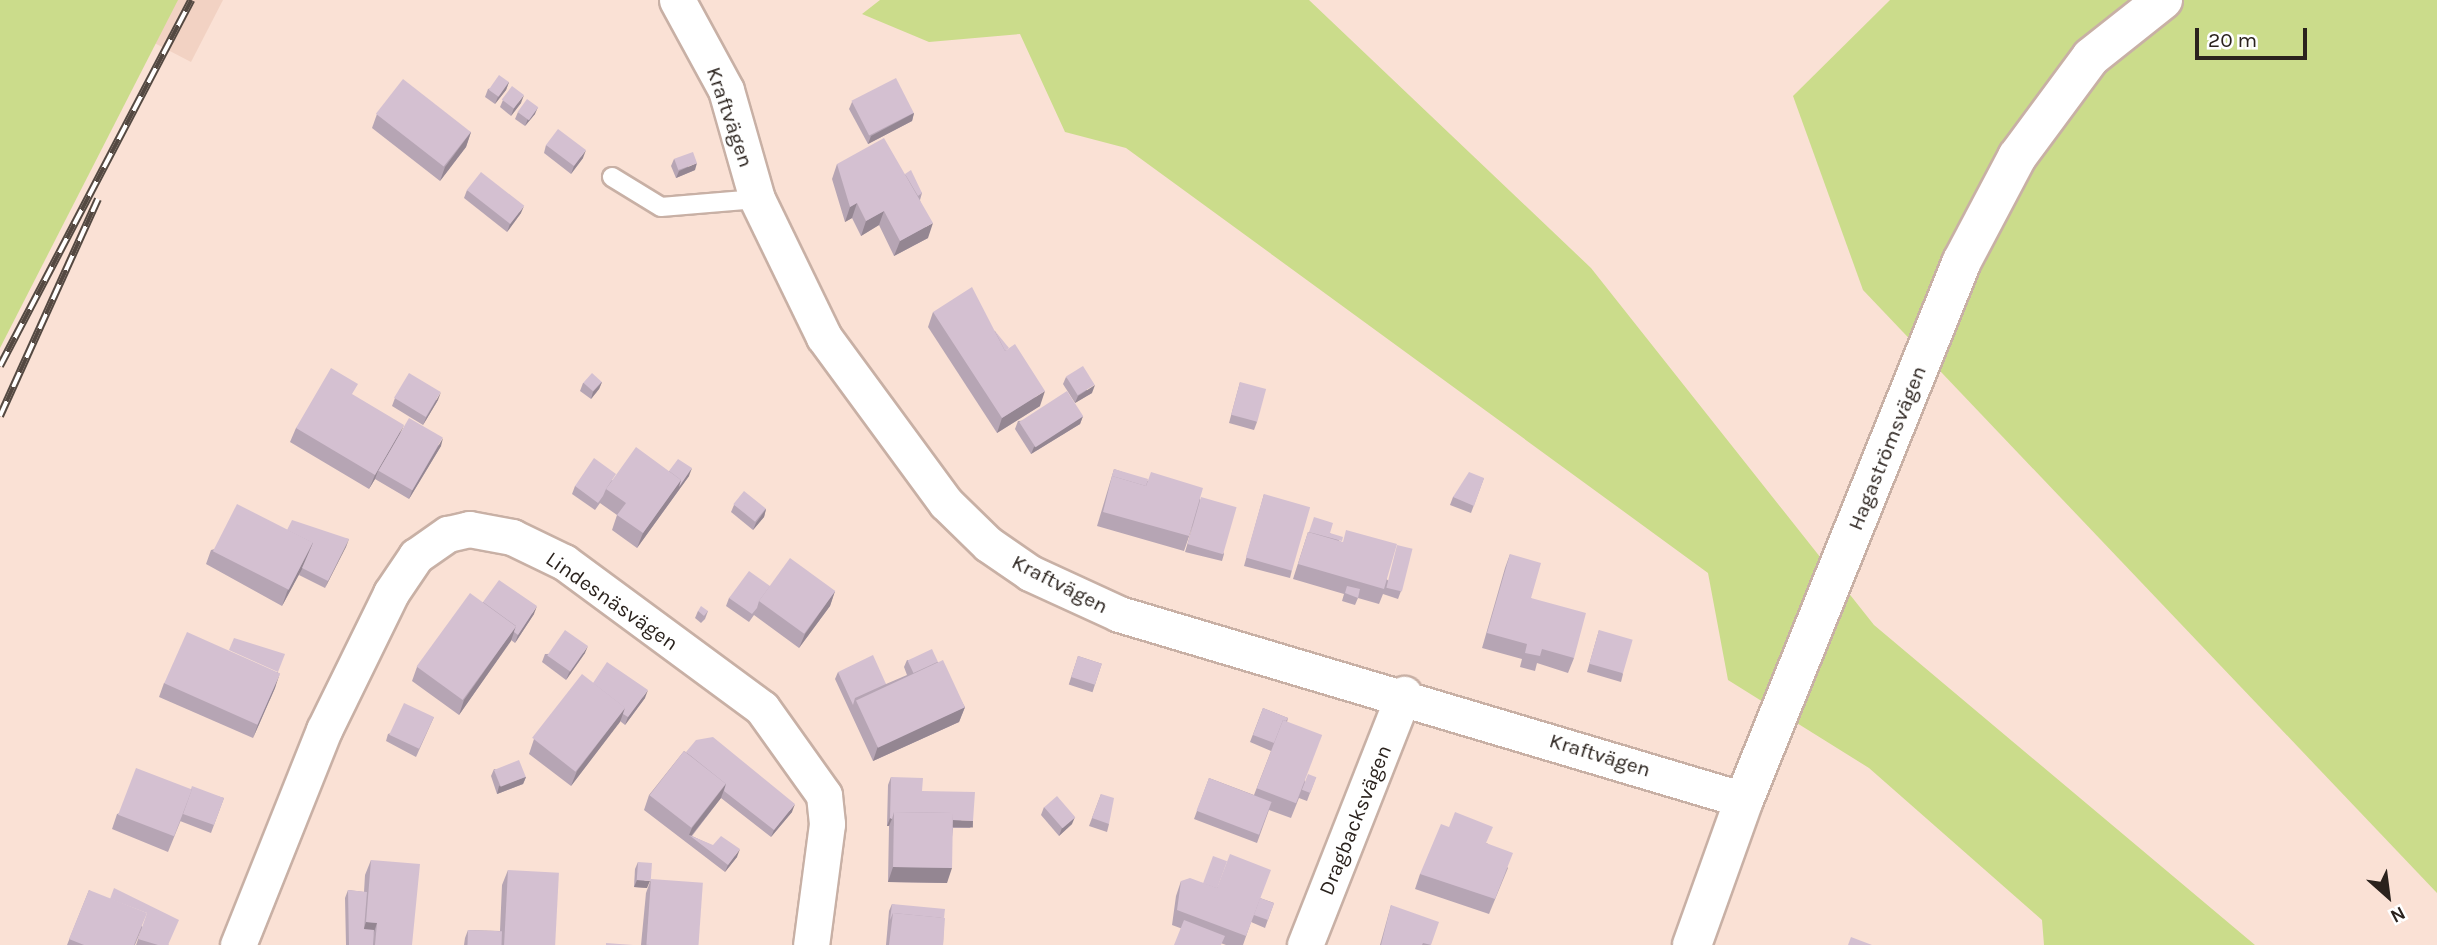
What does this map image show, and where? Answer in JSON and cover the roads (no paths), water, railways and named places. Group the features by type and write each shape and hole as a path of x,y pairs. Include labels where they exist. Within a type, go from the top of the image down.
{"street":[{"name":"Kraftvägen","path":"677,0 726,90 757,200 794,283 858,390 946,503 988,544 1030,573 1119,614 1404,694 1744,800"},
{"name":"Hagaströmsvägen","path":"1692,945 1744,800 1962,261 2017,156 2091,57 2162,0"},
{"name":"Lindesnäsvägen","path":"238,945 324,730 391,593 416,556 447,534 469,529 512,537 564,562 762,708 824,795 827,824 811,945"},
{"name":"Dragbacksvägen","path":"1305,945 1404,694"}],"lane":[{"path":"612,177 661,206 757,200"}],"railway":[{"path":"0,366 191,0"},
{"path":"0,416 98,199"}]}
